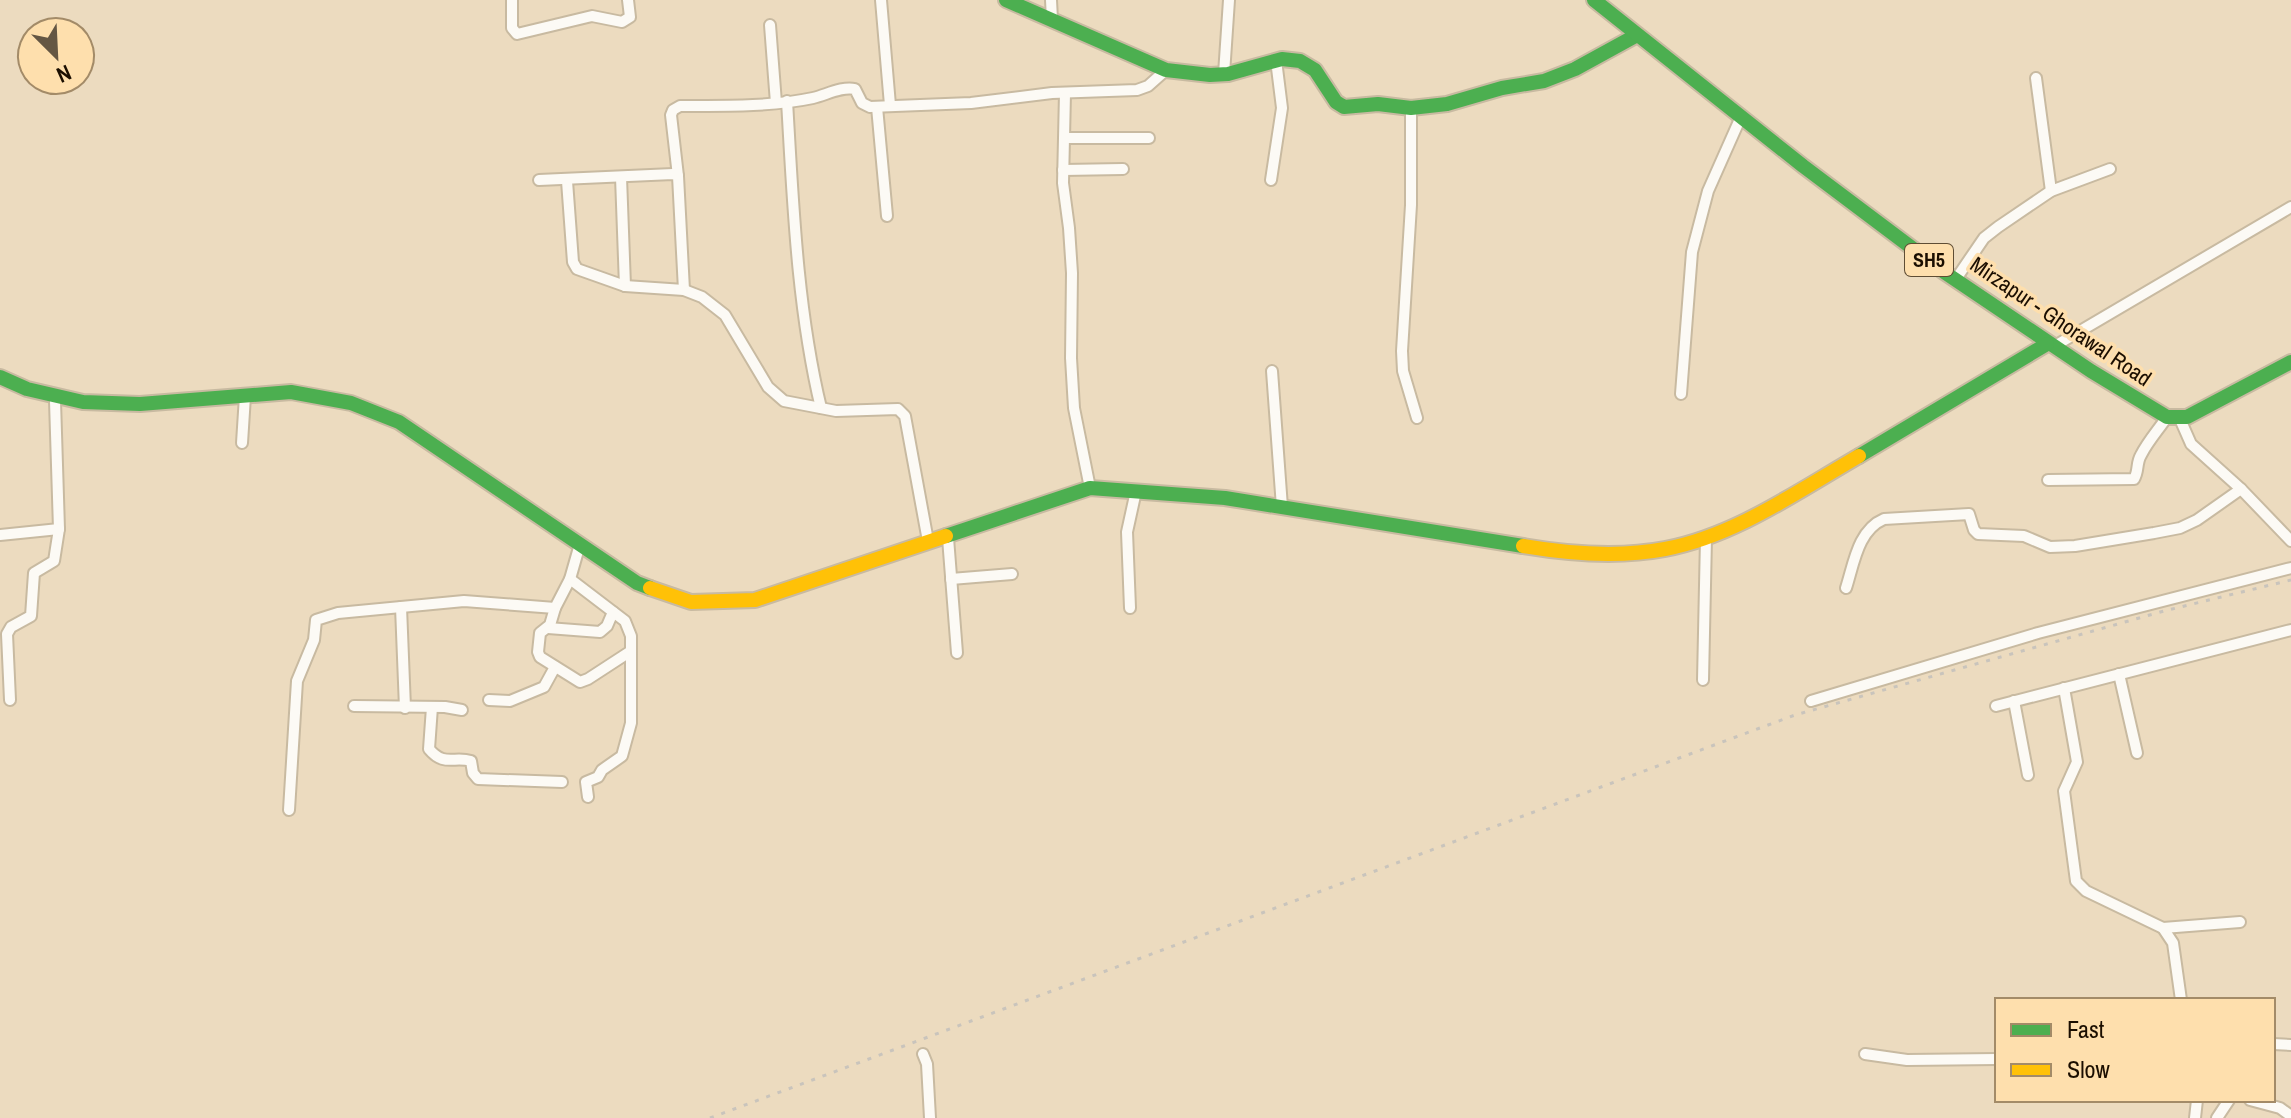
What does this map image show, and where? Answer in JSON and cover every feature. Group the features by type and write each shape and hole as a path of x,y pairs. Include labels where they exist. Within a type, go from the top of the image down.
{"street":[{"path":"512,0 512,28 517,34 592,16 622,22 630,17 628,0"},
{"path":"881,0 890,105"},
{"path":"1006,0 1166,70 1224,74 1276,60 1292,59 1309,65 1330,95 1344,107 1378,104 1411,108 1447,104 1563,75 1637,35"},
{"path":"1051,0 1052,19"},
{"path":"1224,74 1229,0"},
{"name":"Mirzapur - Ghorawal Road","path":"1594,0 1740,119 1956,279 2050,345 2174,418"},
{"path":"770,25 782,102 799,278 821,408"},
{"path":"1271,180 1282,108 1276,60"},
{"path":"684,290 678,176 671,115 676,107 782,102 853,88 865,106 971,103 1065,93 1137,90 1148,86 1166,70"},
{"path":"2036,78 2051,191"},
{"path":"1065,93 1063,170 1072,273 1074,408 1090,488"},
{"path":"877,107 887,216"},
{"path":"1411,108 1411,205 1402,351 1403,371 1417,418"},
{"path":"1681,394 1692,252 1708,191 1740,119"},
{"path":"1065,138 1149,138"},
{"path":"1063,170 1123,169"},
{"path":"1956,279 1984,238 2051,191 2110,169"},
{"path":"539,180 678,176"},
{"path":"621,177 625,286"},
{"path":"567,181 575,267 625,286 684,290 702,297 725,315 775,395 784,401 836,411 902,411 928,541"},
{"path":"0,377 55,401 110,406 300,392 375,411 399,422 637,583 691,602 755,600 928,541 948,539 1090,488 1282,507 1612,556 1706,544 2291,207"},
{"path":"2048,480 2134,479 2138,474 2141,454 2174,418 2198,412 2291,362"},
{"path":"1272,371 1282,507"},
{"path":"242,443 245,396"},
{"path":"10,700 7,634 11,627 27,620 32,613 34,573 54,561 59,529 55,401"},
{"path":"2174,418 2191,444 2241,489 2291,541"},
{"path":"1846,588 1864,534 1884,519 1969,514 1978,534 2024,536 2045,546 2075,546 2180,528 2197,520 2241,489"},
{"path":"1130,608 1127,532 1136,493"},
{"path":"0,535 59,529"},
{"path":"948,539 957,653"},
{"path":"548,628 570,579 580,544"},
{"path":"1703,680 1706,544"},
{"path":"1811,701 2024,637 2291,568"},
{"path":"951,579 1012,574"},
{"path":"570,579 630,627 631,723 624,752 621,759 604,768 598,777 586,782 588,797"},
{"path":"289,810 297,681 314,640 316,620 338,613 477,601 555,608"},
{"path":"401,607 405,708"},
{"path":"613,612 607,626 600,632 548,628 540,633 538,652 544,662 577,681 584,681 631,651"},
{"path":"1996,706 2291,630"},
{"path":"489,700 510,701 544,687 555,667"},
{"path":"2119,674 2137,753"},
{"path":"2064,688 2077,762 2064,791 2076,881 2086,891 2163,928 2240,922"},
{"path":"2014,701 2028,775"},
{"path":"354,706 462,710"},
{"path":"432,707 429,749 445,761 471,761 473,773 478,779 562,782"},
{"path":"2163,928 2173,943 2181,998"},
{"path":"923,1054 927,1064 930,1118"},
{"path":"1865,1054 1917,1060 1995,1059"},
{"path":"2258,1102 2280,1108 2291,1116"}],"railway":[{"path":"710,1118 1795,715 2164,611 2291,580"}],"traffic: fast":[{"path":"1006,0 1166,70 1228,74 1282,59 1300,61 1315,70 1336,102 1344,107 1378,104 1411,108 1447,104 1502,88 1544,81 1575,69 1637,35"},
{"path":"1594,0 1803,166 1944,272 2091,371 2167,417 2187,417 2291,362"},
{"path":"1859,456 2047,344"},
{"path":"0,377 27,389 83,402 140,404 291,392 351,403 399,422 637,583 650,588"},
{"path":"946,536 1090,488 1225,498 1523,546"}],"traffic: slow":[{"path":"1523,546 1612,554 1647,552 1691,543 1765,511 1859,456"},
{"path":"650,588 691,602 755,600 946,536"}]}
